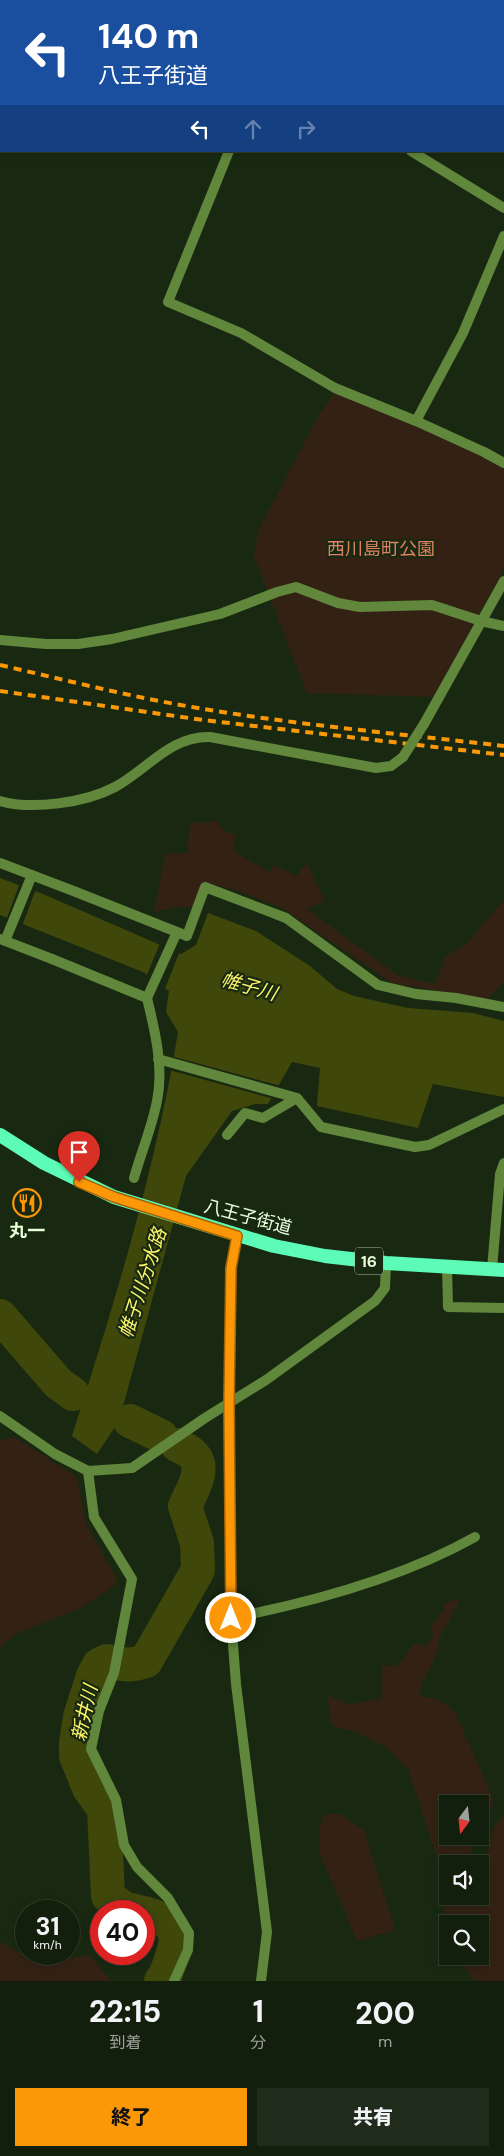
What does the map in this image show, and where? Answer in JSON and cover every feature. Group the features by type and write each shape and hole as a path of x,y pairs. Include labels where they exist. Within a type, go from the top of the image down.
{"highway":[{"name":"八王子街道","path":"0,1135 44,1163 79,1182 114,1197 237,1236 274,1246 325,1256 386,1263 498,1270"}],"street":[{"path":"229,152 168,302 241,333 335,388 416,421 504,463"},
{"path":"414,152 504,208"},
{"path":"416,421 463,333 504,236"},
{"path":"0,801 17,806 86,799 115,787 172,746 196,737 210,737 376,768 391,766 403,757 424,724 504,581"},
{"path":"0,640 46,644 78,644 112,640 220,614 277,592 296,587 338,603 360,607 432,605 481,621 504,626"},
{"path":"0,863 30,879 76,892 175,935 187,936 205,887 286,918 378,985 416,994 456,998 504,1007"},
{"path":"30,879 4,938 52,959 148,996"},
{"path":"134,1178 157,1100 162,1060 148,996 175,935"},
{"path":"162,1060 298,1098 321,1127 415,1147 429,1145 504,1109"},
{"path":"227,1135 245,1113 263,1118 298,1098"},
{"path":"498,1270 500,1174 504,1163"},
{"path":"237,1236 231,1268 229,1404 231,1618 236,1684 267,1932 261,1981"},
{"path":"0,1416 55,1454 88,1471 132,1468 266,1380 375,1301 385,1288 386,1263"},
{"path":"447,1266 448,1307 467,1309 504,1308"},
{"path":"88,1471 94,1517 132,1579 114,1673 99,1711 91,1749 116,1800 124,1845 137,1867 168,1898 188,1933 188,1950 174,1981"},
{"path":"231,1618 274,1610 379,1579 448,1552 475,1537"}],"green space":[{"name":"西川島町公園","path":"335,391 483,456 504,469 504,569 433,697 307,693 254,557 258,531 318,417"},
{"path":"217,821 224,831 236,835 234,852 270,872 274,865 296,876 307,863 325,901 307,909 399,976 435,984 446,956 466,944 504,900 504,982 487,999 392,983 282,908 230,888 204,882 194,907 176,907 154,912 166,853 187,853 190,823"},
{"path":"14,1437 75,1476 78,1482 86,1524 117,1579 114,1586 79,1609 16,1634 0,1648 0,1441"},
{"path":"461,1598 437,1643 440,1646 421,1686 419,1695 438,1700 454,1710 494,1801 489,1812 489,1795 439,1795 439,1845 474,1845 469,1855 439,1855 439,1864 408,1769 386,1747 359,1733 332,1726 327,1695 348,1704 382,1699 382,1666 398,1665 414,1644 427,1645 433,1637 431,1624 438,1621 437,1615 445,1611 443,1604"},
{"path":"325,1814 339,1814 364,1830 395,1930 357,1941 320,1854 320,1826"},
{"path":"504,1816 504,1981 474,1981 464,1965 489,1965 489,1915 445,1915 442,1905 489,1905 489,1847 492,1833"},
{"path":"0,1942 15,1950 15,1965 80,1965 80,1956 90,1955 90,1965 98,1965 111,1981 0,1981"}],"water":[{"path":"0,878 43,894 181,954 196,945 208,913 256,931 310,966 337,989 354,996 408,1008 473,1013 504,1021 504,1097 433,1084 418,1128 317,1106 320,1068 292,1062 268,1104 255,1104 232,1111 186,1176 119,1421 97,1454 72,1436 118,1286 146,1185 169,1083 178,1032 166,1012 169,991 143,972 0,915"}],"pier":[{"path":"20,883 36,889 22,926 6,920"},
{"path":"160,943 180,951 164,991 146,977"},
{"path":"171,1056 281,1086 274,1099 169,1070"}],"waterway":[{"name":"新井川","path":"0,1316 58,1383 73,1394"},
{"name":"新井川","path":"130,1421 161,1436"},
{"name":"新井川","path":"113,1900 108,1896 104,1809 89,1788 76,1756 76,1743 80,1717 93,1676 99,1665 107,1661 126,1664 146,1661 198,1570 197,1543 185,1506 194,1488 198,1474 197,1461 193,1454 177,1445"},
{"name":"新井川","path":"155,1917 168,1923 175,1937 172,1956 164,1979 161,1981"}],"railway":[{"path":"0,665 144,698 233,714 504,746"},
{"path":"0,691 203,720 504,755"}],"place":[{"name":"丸一","path":"27,1203"}],"route":[{"path":"79,1182 114,1197 237,1236 231,1268 229,1404 231,1618"}],"water label":[{"name":"帷子川","path":"249,986"},
{"name":"帷子川分水路","path":"142,1283"}]}
